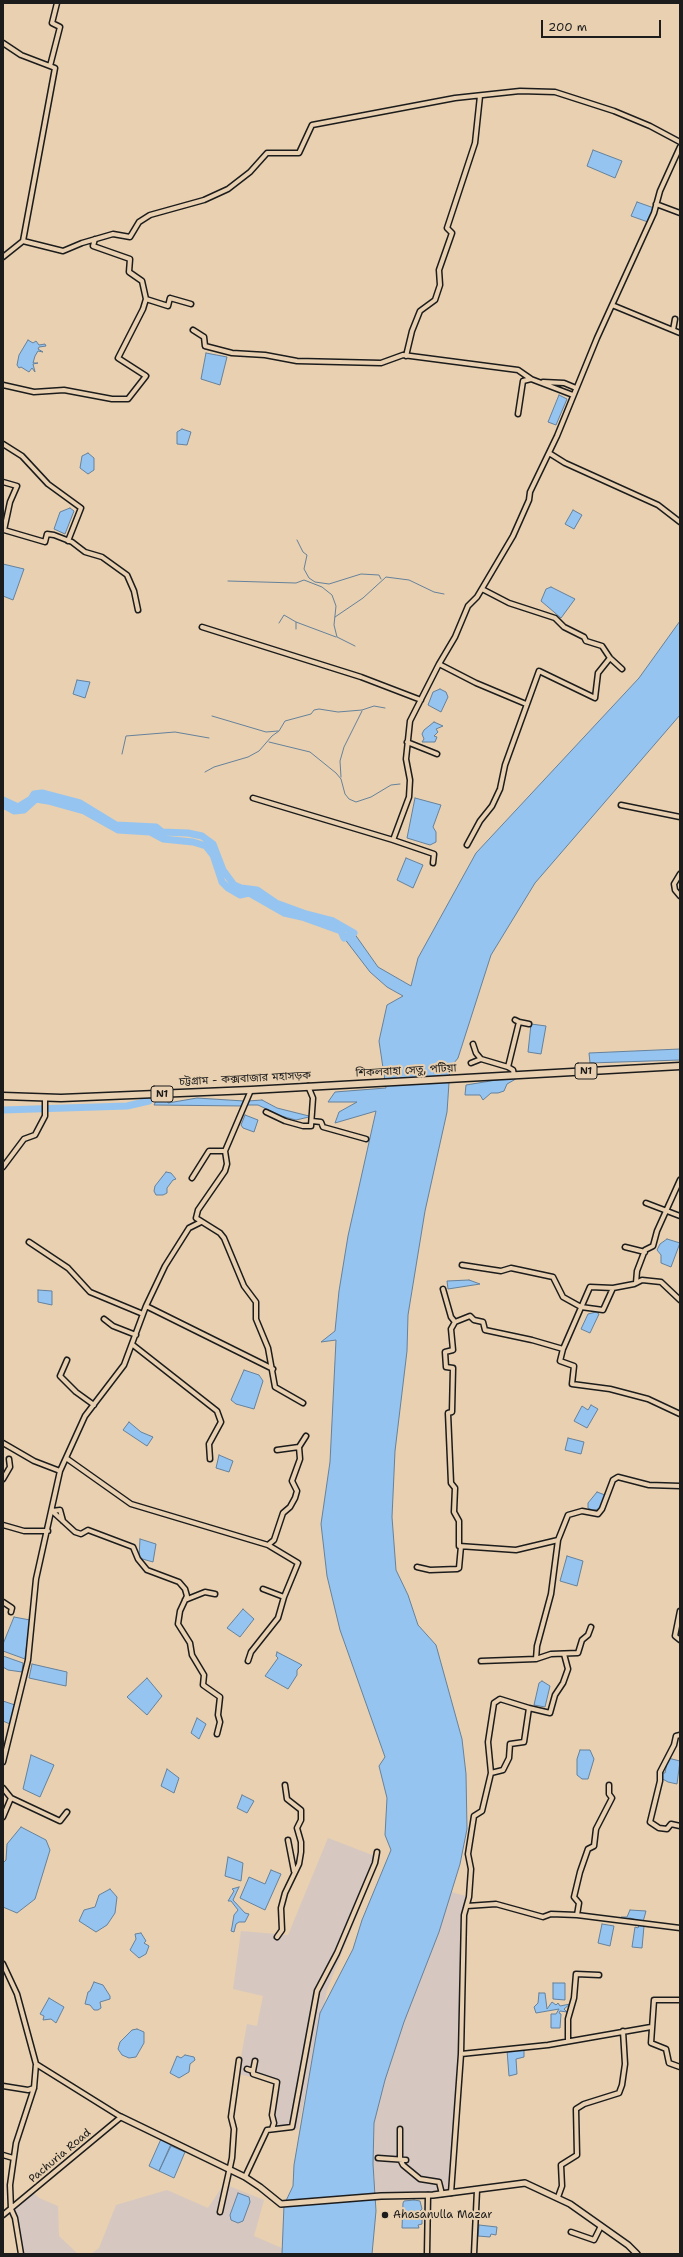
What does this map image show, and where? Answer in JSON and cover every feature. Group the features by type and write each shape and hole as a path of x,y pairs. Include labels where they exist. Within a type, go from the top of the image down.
{"highway":[{"name":"N1","path":"514,1075 680,1066"},
{"name":"শিকলবাহা সেতু, পটিয়া","path":"320,1085 514,1075"},
{"name":"চট্টগ্রাম - কক্সবাজার মহাসড়ক","path":"3,1096 45,1101 320,1085"}],"main road":[{"path":"121,2117 245,2178 260,2187 280,2204 381,2196 442,2194 525,2184 558,2197 601,2226 637,2254"}],"street":[{"path":"50,66 60,27 52,23 57,3"},
{"path":"3,43 21,55 55,68 22,241 3,257"},
{"path":"22,241 63,251 113,234 130,237 140,222 150,215 204,200 228,189 250,172 267,153 299,153 312,126 398,108 520,91 555,92 614,111 650,126 680,142"},
{"path":"406,356 412,331 420,311 435,300 440,285 439,270 452,233 447,228 475,143 480,96"},
{"path":"393,840 409,797 410,780 406,759 410,721 439,664 455,637 468,606 482,589 513,536 680,147"},
{"path":"656,204 680,213"},
{"path":"3,385 34,392 64,390 112,399 128,399 146,376 118,358 143,309 146,299 142,281 129,272 130,259 93,246 95,239"},
{"path":"146,299 168,306 170,298 191,304"},
{"path":"612,305 680,333"},
{"path":"673,330 675,318"},
{"path":"193,330 204,336 205,346 232,352 265,355 296,361 381,362 406,356 518,370 531,379 573,395"},
{"path":"518,414 524,381 531,379"},
{"path":"538,382 564,383 576,388"},
{"path":"3,444 22,456 48,484 81,508 68,541"},
{"path":"549,453 564,463 658,505 680,522"},
{"path":"3,482 16,486 10,502 4,530 45,542 47,534 68,541 85,552 102,557 127,575 134,591 138,610"},
{"path":"482,589 508,603 555,618 564,627 584,637 586,641 602,646 610,658 622,669"},
{"path":"202,627 361,677 421,700"},
{"path":"467,845 480,821 492,806 500,789 505,765 518,735 526,704 539,671 595,698 598,673 610,658"},
{"path":"439,664 476,683 526,704"},
{"path":"407,742 436,754"},
{"path":"253,798 393,840 434,854 433,863"},
{"path":"621,805 680,817"},
{"path":"680,871 680,875 674,884 674,890 680,896"},
{"path":"508,1067 517,1021 529,1024"},
{"path":"474,1044 476,1053 482,1059 508,1067 513,1070 514,1075"},
{"path":"471,1063 482,1059"},
{"path":"266,1112 303,1126 311,1126 312,1092 308,1086"},
{"path":"251,1090 225,1151 227,1164 225,1171 196,1214 196,1218 220,1233 224,1238 244,1286 256,1302 256,1319 268,1348 273,1369 274,1387 303,1402"},
{"path":"3,1168 24,1139 35,1135 44,1116 45,1101"},
{"path":"312,1121 322,1122 323,1127 366,1139"},
{"path":"192,1178 210,1151 225,1151"},
{"path":"625,1247 645,1252 655,1247 657,1231 668,1212 680,1180"},
{"path":"646,1203 680,1216"},
{"path":"3,1762 28,1660 36,1580 60,1471 84,1416 124,1365 133,1345 146,1306 185,1234 194,1224 201,1222"},
{"path":"29,1242 68,1268 90,1292 143,1314"},
{"path":"636,1283 637,1271 645,1252"},
{"path":"462,1265 501,1271 511,1268 553,1277 564,1297 581,1307 603,1310 613,1288"},
{"path":"680,1300 661,1282 642,1280 636,1283 613,1288 590,1287 563,1349 560,1361 574,1366 572,1384 610,1389 648,1399 680,1414"},
{"path":"443,1289 451,1317 455,1322"},
{"path":"146,1306 273,1369"},
{"path":"417,1567 430,1570 459,1568 461,1546 459,1546 459,1521 454,1512 455,1488 451,1483 448,1413 452,1412 453,1368 446,1367 445,1352 453,1350 451,1329 455,1322 470,1316 474,1320 483,1322 485,1330 532,1340 563,1349"},
{"path":"104,1319 113,1326 136,1335"},
{"path":"133,1345 217,1411 221,1422 209,1444 210,1459"},
{"path":"67,1360 60,1376 76,1392 94,1404"},
{"path":"268,1545 274,1540 283,1513 290,1507 295,1498 297,1491 292,1481 300,1460 299,1447 306,1436"},
{"path":"3,1443 34,1461 60,1471"},
{"path":"277,1450 299,1447"},
{"path":"66,1458 131,1504 268,1545 298,1563 284,1597 278,1618 251,1652 248,1661"},
{"path":"3,1479 10,1467 9,1459"},
{"path":"536,1658 536,1646 551,1594 558,1540 568,1515 582,1511 598,1514 602,1509 613,1480 618,1477 649,1485 680,1486"},
{"path":"52,1511 75,1532 81,1534 88,1530 133,1547 138,1559 147,1570 178,1582 185,1589 187,1596 184,1600 178,1624 190,1643 192,1655 204,1675 203,1685 220,1697 218,1715 220,1722 217,1734"},
{"path":"3,1525 24,1530 48,1531"},
{"path":"461,1546 516,1550 558,1540"},
{"path":"263,1589 284,1597"},
{"path":"184,1600 205,1592 215,1594"},
{"path":"3,1602 12,1608 11,1612"},
{"path":"680,1611 675,1636 680,1640"},
{"path":"481,1661 536,1658 551,1654 578,1653 582,1640 588,1635 591,1627"},
{"path":"451,2193 460,2054 464,1915 467,1906 471,1878 470,1859 468,1854 474,1816 482,1811 491,1773 488,1742 494,1704 500,1699 550,1713 555,1695 563,1683 568,1669 564,1654"},
{"path":"491,1773 502,1770 509,1758 510,1744 524,1742 530,1708"},
{"path":"680,1735 676,1736 674,1745 660,1772 658,1790 650,1822 659,1828 667,1829 671,1824 680,1826"},
{"path":"277,1937 282,1930 281,1908 294,1872 299,1864 301,1852 301,1842 297,1828 301,1820 301,1810 287,1799 285,1785"},
{"path":"577,1914 579,1903 574,1897 580,1872 588,1849 594,1846 596,1829 612,1798 609,1794 610,1785"},
{"path":"3,1788 11,1798 60,1820 67,1812"},
{"path":"3,1817 11,1798"},
{"path":"288,1840 294,1872"},
{"path":"245,2178 267,2130 292,2127 317,1991 340,1946 375,1863 377,1852"},
{"path":"467,1906 496,1904 543,1917 551,1914 577,1914 680,1928"},
{"path":"3,1964 17,1994 36,2064 34,2088 12,2158 10,2209 14,2218 21,2254"},
{"path":"568,2040 568,2019 574,1998 576,1974 599,1975"},
{"path":"680,2000 654,2000 651,2027 651,2044 666,2049 669,2063 680,2067"},
{"path":"460,2054 548,2045 568,2040 651,2027"},
{"path":"558,2197 562,2186 561,2164 571,2160 576,2155 576,2109 584,2104 619,2093 622,2085 625,2064 623,2031"},
{"path":"220,2212 230,2171 234,2129 231,2117 239,2060"},
{"path":"253,2071 255,2061"},
{"path":"36,2064 121,2117"},
{"path":"247,2069 253,2071 253,2074 277,2082 272,2115 274,2123 272,2129"},
{"path":"3,2086 28,2090 34,2088"},
{"name":"Pachuria Road","path":"3,2215 121,2117"},
{"path":"400,2129 400,2159 409,2171 420,2179 439,2182 442,2194"},
{"path":"3,2155 12,2158"},
{"path":"378,2158 406,2160"},
{"path":"474,2254 477,2190"},
{"path":"427,2254 428,2195"},
{"path":"571,2232 594,2240 601,2226"}],"shaded area":[{"path":"328,1838 380,1858 327,1990 298,2129 269,2130 275,2082 238,2074 247,2024 257,2026 263,1996 233,1989 241,1931 288,1935"},
{"path":"451,1892 470,1897 463,1912 466,1931 462,2022 450,2192 376,2192 373,2164 374,2123 385,2080 404,2022 439,1932"},
{"path":"224,2184 264,2200 254,2236 284,2249 282,2254 91,2254 99,2248 116,2205 167,2190 208,2208"},
{"path":"34,2193 39,2198 58,2206 59,2236 78,2254 22,2254 14,2209"}],"water":[{"path":"593,150 622,161 615,178 587,166"},
{"path":"637,202 654,208 648,222 631,216"},
{"path":"28,340 33,343 36,341 39,345 45,344 46,346 39,347 38,349 43,352 38,351 35,356 33,363 38,363 33,364 35,372 32,368 29,372 21,367 19,368 17,365 19,355"},
{"path":"206,353 227,357 220,385 201,379"},
{"path":"559,395 567,399 556,425 548,422"},
{"path":"182,429 191,432 187,445 177,444 177,432"},
{"path":"88,453 94,458 94,470 88,474 80,468 82,456"},
{"path":"70,508 74,511 65,534 54,529 60,512"},
{"path":"573,510 582,515 574,529 565,524"},
{"path":"3,564 24,569 13,600 3,596"},
{"path":"551,587 575,599 561,618 541,601 546,589"},
{"path":"680,621 680,715 535,883 491,955 458,1058 450,1068 447,1112 425,1211 408,1315 407,1351 395,1451 392,1517 396,1570 408,1595 418,1625 436,1645 462,1739 466,1774 467,1829 460,1864 439,1932 404,2022 385,2080 374,2123 373,2164 376,2211 372,2254 282,2254 284,2205 293,2186 294,2165 320,2013 353,1949 362,1920 391,1850 385,1835 387,1798 379,1766 385,1757 340,1630 327,1576 321,1524 330,1462 336,1340 321,1342 335,1331 339,1291 348,1236 376,1111 335,1123 339,1112 357,1102 328,1102 335,1092 386,1088 379,1041 387,1005 403,996 387,987 370,972 344,938 354,933 378,967 411,986 418,958 476,853 639,678"},
{"path":"77,680 90,682 85,698 73,694"},
{"path":"440,689 446,692 448,697 441,712 428,705 433,692"},
{"path":"434,722 443,726 436,729 438,732 434,736 437,737 435,742 422,742 424,739 422,734 424,730"},
{"path":"415,798 441,805 433,827 436,832 436,842 430,845 407,838"},
{"path":"406,858 423,865 413,888 397,880"},
{"path":"531,1024 546,1026 541,1054 528,1052"},
{"path":"680,1049 680,1060 590,1063 589,1053"},
{"path":"521,1076 507,1084 504,1091 491,1093 483,1100 480,1095 465,1095 466,1085"},
{"path":"161,1097 167,1097 168,1103 197,1098 244,1101 244,1106 154,1105"},
{"path":"262,1100 277,1108 309,1117 296,1120 281,1116 258,1105 247,1105 248,1101"},
{"path":"245,1115 258,1120 254,1132 243,1128 241,1125"},
{"path":"166,1172 171,1173 176,1179 173,1180 167,1188 167,1193 163,1195 156,1195 154,1191 155,1186"},
{"path":"667,1239 680,1243 671,1267 661,1263 661,1255 657,1250 660,1244"},
{"path":"469,1280 480,1284 448,1289 447,1281"},
{"path":"38,1290 52,1291 52,1305 38,1302"},
{"path":"596,1312 599,1314 590,1333 581,1329 588,1314"},
{"path":"244,1370 259,1375 263,1381 254,1409 236,1404 231,1400"},
{"path":"591,1405 598,1409 587,1428 574,1421 582,1406 588,1410"},
{"path":"129,1422 141,1432 153,1437 147,1446 123,1430"},
{"path":"568,1438 584,1442 581,1454 565,1450"},
{"path":"219,1455 233,1461 229,1472 216,1468"},
{"path":"597,1492 605,1495 600,1509 592,1510 588,1508 588,1503"},
{"path":"140,1539 156,1544 153,1562 139,1558"},
{"path":"567,1556 583,1561 577,1586 560,1581"},
{"path":"243,1609 254,1619 240,1637 227,1628"},
{"path":"14,1617 30,1620 25,1659 3,1651 3,1644"},
{"path":"277,1652 302,1665 297,1670 297,1675 288,1689 265,1676 278,1658 276,1656"},
{"path":"3,1656 23,1663 22,1672 8,1670 3,1667"},
{"path":"32,1664 67,1672 66,1686 29,1678"},
{"path":"147,1678 162,1696 147,1715 127,1697"},
{"path":"542,1681 550,1686 545,1707 534,1705 539,1683"},
{"path":"3,1701 15,1705 10,1724 3,1721"},
{"path":"197,1718 206,1724 199,1739 191,1733"},
{"path":"580,1750 590,1750 594,1759 588,1779 582,1779 577,1775 577,1759"},
{"path":"31,1755 54,1765 40,1797 23,1789"},
{"path":"668,1758 680,1761 677,1784 668,1782 661,1778 661,1773 665,1773"},
{"path":"167,1769 179,1778 174,1793 161,1786"},
{"path":"242,1795 254,1801 247,1813 237,1808"},
{"path":"21,1827 46,1840 50,1850 35,1899 17,1913 3,1907 3,1863 6,1860 7,1844"},
{"path":"228,1857 243,1863 241,1881 225,1876"},
{"path":"271,1870 281,1874 265,1910 240,1898 249,1877 265,1884"},
{"path":"239,1887 233,1900 245,1913 249,1914 245,1922 239,1922 236,1924 234,1932 231,1931 234,1915 238,1910 231,1901 228,1901 234,1891 232,1889"},
{"path":"110,1889 117,1897 115,1913 107,1925 96,1932 79,1921 84,1910 95,1907 99,1895"},
{"path":"630,1910 646,1911 643,1922 630,1918 622,1919 621,1917 627,1917"},
{"path":"602,1924 614,1926 610,1946 598,1943"},
{"path":"639,1925 644,1926 642,1948 632,1947 635,1927 638,1928"},
{"path":"141,1933 146,1941 144,1943 149,1946 146,1954 139,1958 130,1950 136,1939 135,1934"},
{"path":"94,1982 103,1985 110,1996 110,1999 100,2002 101,2008 98,2010 94,2010 90,2005 85,2004 88,1992 90,1991"},
{"path":"553,1983 565,1983 565,2000 553,1999"},
{"path":"539,1993 545,1993 547,2009 552,2002 556,2005 558,2003 560,2006 570,2004 564,2009 567,2012 560,2011 559,2013 561,2014 560,2028 551,2028 551,2014 556,2014 559,2009 536,2013 534,2007 538,2003"},
{"path":"49,1998 64,2007 56,2023 51,2019 43,2020 44,2016 40,2014"},
{"path":"137,2029 144,2032 144,2043 136,2057 129,2058 122,2055 118,2049 120,2042 132,2030"},
{"path":"524,2049 524,2057 516,2059 517,2074 509,2076 507,2050"},
{"path":"185,2055 194,2057 195,2060 190,2064 189,2072 179,2078 170,2073 177,2056 181,2058"},
{"path":"161,2139 171,2144 159,2171 149,2166"},
{"path":"171,2146 185,2152 174,2178 159,2171"},
{"path":"238,2193 249,2197 250,2202 243,2221 238,2223 231,2220 230,2215"},
{"path":"404,2201 420,2201 422,2209 418,2213 422,2216 422,2224 418,2225 419,2228 402,2228 403,2203"},
{"path":"479,2225 497,2227 496,2235 491,2234 490,2237 478,2236"}],"waterway":[{"path":"297,540 303,552 307,555 304,569 309,578 315,582 329,584 361,574 379,575 381,579"},
{"path":"335,617 363,598 386,577 409,580 434,592 444,594"},
{"path":"228,581 296,583 304,580 322,587 332,595 336,606 334,625 337,637 355,646"},
{"path":"279,623 284,615 296,622"},
{"path":"296,629 296,622 336,637"},
{"path":"205,772 214,767 248,757 259,751 272,736 279,731 285,721 311,714 314,710 319,709 338,712 362,710 374,706 385,708"},
{"path":"341,777 340,761 344,747 362,711"},
{"path":"212,716 266,732 278,731"},
{"path":"122,754 126,736 175,732 209,738"},
{"path":"269,742 310,752 336,773 341,779 345,794 349,799 356,802 371,797 391,785 400,784"},
{"path":"3,800 18,807 31,799 34,794 42,793 80,803 116,825 156,827 162,832 188,833 202,836 213,844 223,870 234,885 241,888 257,890 276,903 306,914 333,921 354,933 344,938 341,931 302,917 284,913 249,893 240,895 228,888 222,882 213,855 206,846 193,842 163,839 150,832 118,830 84,811 48,801 36,799 24,810 14,811 3,805"},
{"path":"3,1110 127,1106 149,1101"}],"place":[{"name":"Ahasanulla Mazar","path":"385,2215"}]}
